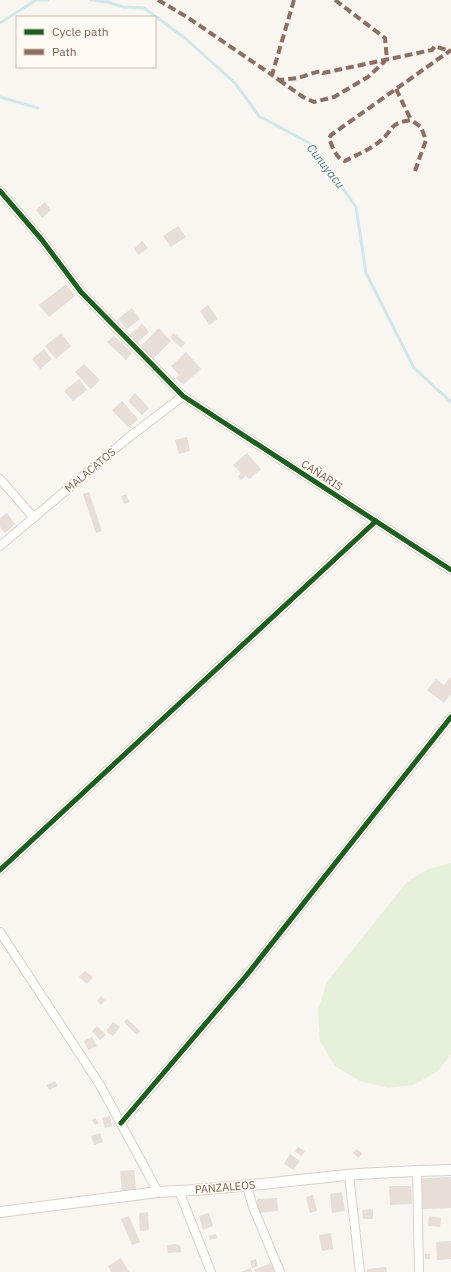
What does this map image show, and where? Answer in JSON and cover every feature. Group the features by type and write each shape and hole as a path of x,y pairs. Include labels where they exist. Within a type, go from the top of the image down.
{"street":[{"name":"CAÑARIS","path":"0,191 42,240 81,292 183,396 451,570"},
{"name":"MALACATOS","path":"0,546 128,438 183,396"},
{"path":"0,479 34,518"},
{"path":"0,870 376,521"},
{"path":"121,1123 246,976 451,717"},
{"path":"0,932 100,1085 158,1192"},
{"name":"PANZALEOS","path":"0,1212 158,1192 247,1186 348,1175 451,1170"},
{"path":"417,1171 419,1272"},
{"path":"348,1175 360,1272"},
{"path":"247,1186 253,1207 280,1272"},
{"path":"179,1191 211,1272"}],"green space":[{"path":"451,863 451,1054 438,1071 413,1085 388,1088 360,1081 335,1066 320,1041 318,1010 327,982 407,882 428,869"}],"building":[{"path":"45,202 51,210 42,218 36,210"},
{"path":"178,226 186,237 171,247 163,236"},
{"path":"142,241 148,248 139,255 134,249"},
{"path":"66,284 75,296 49,317 39,305"},
{"path":"208,305 218,319 209,325 200,311"},
{"path":"132,308 140,319 127,329 118,319"},
{"path":"142,324 149,332 137,343 129,335"},
{"path":"159,328 171,341 153,359 141,346"},
{"path":"61,333 71,346 56,359 45,346"},
{"path":"174,333 185,343 181,348 170,337"},
{"path":"114,336 132,353 126,360 107,342"},
{"path":"44,349 52,359 40,369 32,359"},
{"path":"186,352 201,369 184,384 176,378 179,375 171,366"},
{"path":"84,364 100,380 91,389 75,372"},
{"path":"79,379 87,390 73,401 64,391"},
{"path":"135,393 149,408 142,415 128,401"},
{"path":"122,401 138,419 129,428 112,410"},
{"path":"187,437 190,451 179,454 175,440"},
{"path":"247,453 261,469 249,479 246,476 241,480 238,476 241,473 233,465"},
{"path":"89,492 102,531 96,533 83,494"},
{"path":"126,494 129,502 124,504 121,496"},
{"path":"7,513 15,524 5,533 0,527 0,518"},
{"path":"451,677 451,694 444,703 427,690 436,679 444,685"},
{"path":"85,971 93,977 87,984 79,977"},
{"path":"101,996 105,1000 101,1005 97,1001"},
{"path":"127,1019 140,1031 137,1035 124,1022"},
{"path":"113,1022 120,1027 113,1036 106,1031"},
{"path":"97,1026 106,1035 100,1040 92,1031"},
{"path":"92,1037 97,1046 88,1050 84,1041"},
{"path":"55,1081 57,1086 49,1090 47,1085"},
{"path":"110,1116 112,1126 105,1128 102,1118"},
{"path":"95,1118 99,1123 95,1125 92,1120"},
{"path":"100,1133 103,1142 94,1145 91,1136"},
{"path":"298,1147 305,1151 301,1156 295,1151"},
{"path":"356,1149 362,1153 359,1158 353,1153"},
{"path":"290,1154 300,1161 293,1170 284,1164"},
{"path":"134,1170 136,1189 122,1191 120,1171"},
{"path":"451,1177 451,1208 422,1209 421,1178"},
{"path":"389,1186 411,1186 412,1204 390,1205"},
{"path":"342,1192 345,1211 332,1213 330,1194"},
{"path":"313,1195 317,1211 310,1213 306,1197"},
{"path":"277,1198 278,1211 258,1213 257,1199"},
{"path":"373,1209 373,1219 363,1219 362,1210"},
{"path":"148,1212 149,1230 140,1231 139,1213"},
{"path":"209,1213 213,1226 203,1230 199,1216"},
{"path":"129,1216 140,1242 132,1245 121,1219"},
{"path":"429,1216 441,1218 440,1227 428,1226"},
{"path":"331,1233 333,1249 322,1251 319,1235"},
{"path":"216,1234 217,1238 210,1240 209,1236"},
{"path":"451,1241 451,1259 437,1260 436,1242"},
{"path":"177,1244 181,1247 181,1252 168,1253 167,1245"},
{"path":"425,1254 430,1254 430,1259 425,1259"},
{"path":"121,1258 129,1272 111,1272 108,1266"},
{"path":"256,1259 258,1266 252,1268 250,1261"},
{"path":"271,1263 275,1272 255,1272 254,1270"},
{"path":"386,1267 387,1272 367,1272 367,1269"},
{"path":"251,1268 252,1272 241,1272"}],"waterway":[{"path":"0,23 36,0 48,0"},
{"name":"Cunuyacu","path":"91,0 108,2 123,7 144,8 155,16"},
{"name":"Cunuyacu","path":"156,17 185,38 235,83 259,116 311,144 356,207 366,273 414,368 451,402"},
{"path":"0,97 38,108"}],"marked path":[{"path":"158,0 187,17 272,75"},
{"path":"294,0 272,75 279,80 298,78 320,71 323,73 432,50 435,46 449,51"},
{"path":"335,0 385,38 387,60"},
{"path":"415,171 426,140 421,127 411,120 398,123 375,145 345,161 339,158 329,139 331,135 451,50"},
{"path":"279,80 303,97 314,102 334,97 368,77 385,61"},
{"path":"396,89 411,120"}],"cycle path":[{"path":"0,191 42,240 81,292 183,396 451,570"},
{"path":"0,870 376,521"},
{"path":"121,1123 246,976 451,717"}]}
